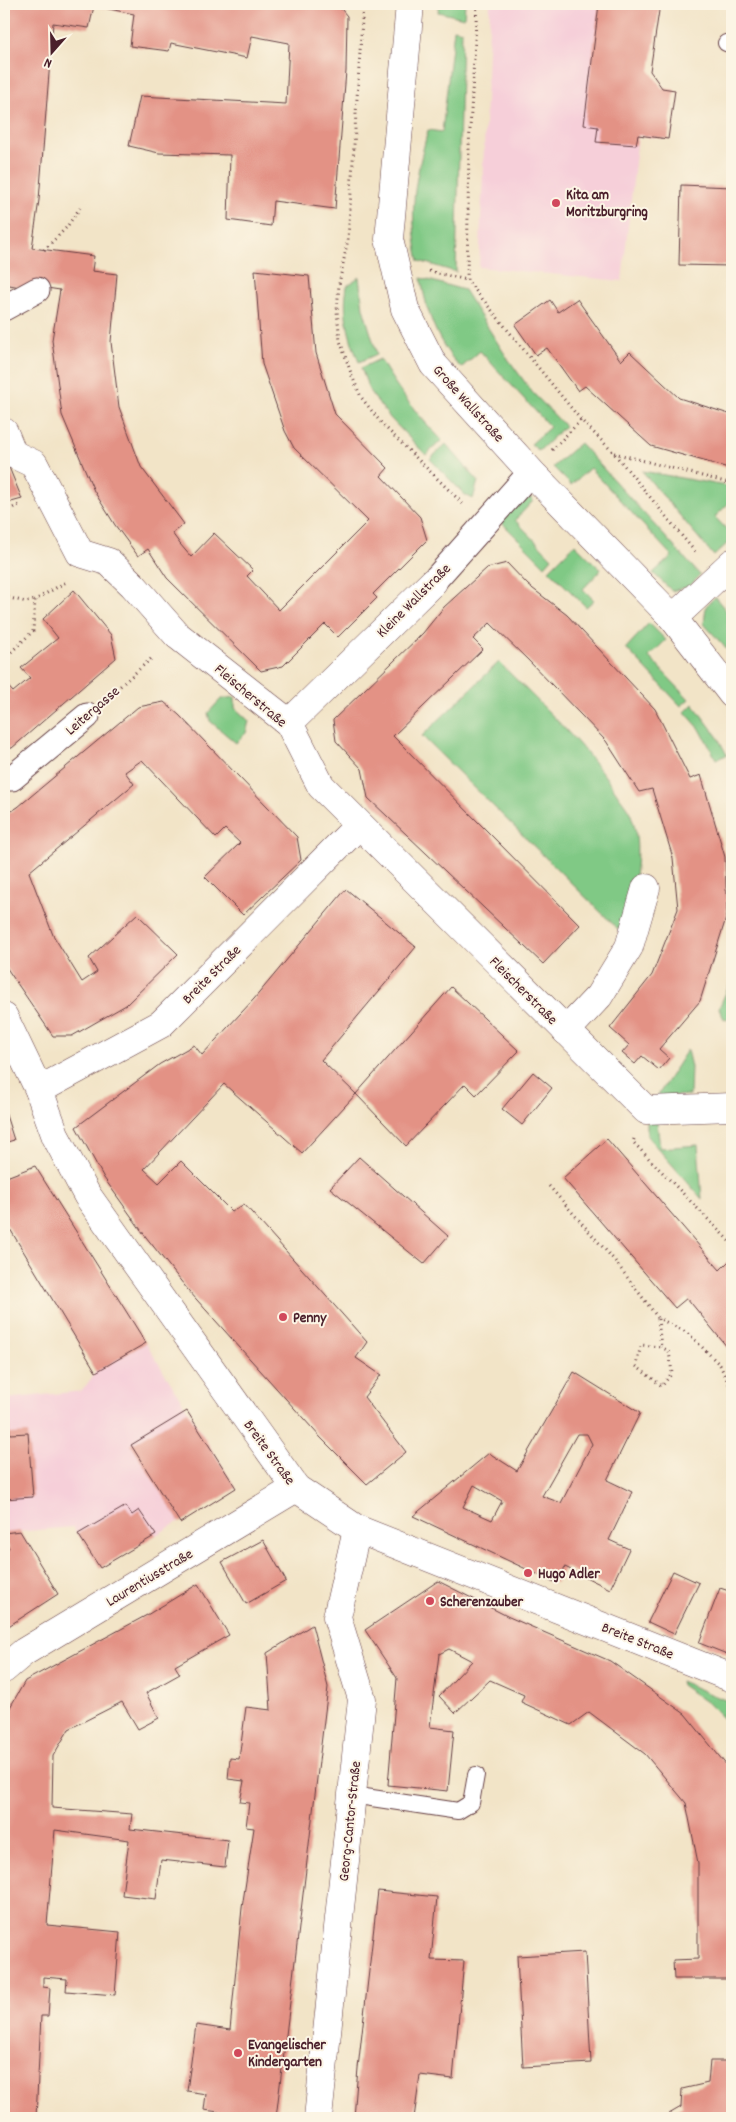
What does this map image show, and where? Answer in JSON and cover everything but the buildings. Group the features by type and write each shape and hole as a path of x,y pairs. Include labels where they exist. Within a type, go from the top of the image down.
{"street":[{"name":"Große Wallstraße","path":"410,4 389,239 404,309 433,364 531,472 674,618 732,694"},
{"path":"4,308 37,290"},
{"path":"4,432 13,454 34,464 80,553"},
{"name":"Kleine Wallstraße","path":"289,723 433,582 531,472"},
{"name":"Fleischerstraße","path":"80,553 109,562 133,585 177,635 289,723 320,786 646,1110"},
{"path":"674,618 725,571"},
{"name":"Leitergasse","path":"4,778 12,778 87,716"},
{"name":"Breite Straße","path":"39,1090 161,1024 359,825"},
{"name":"Fleischerstraße","path":"566,1031 599,996 629,947 646,888"},
{"name":"Breite Straße","path":"4,1017 39,1090 56,1137 87,1195 296,1488 357,1529 732,1678"},
{"path":"646,1110 732,1107"},
{"name":"Laurentiusstraße","path":"4,1669 24,1652 296,1488"},
{"name":"Georg-Cantor-Straße","path":"318,2118 362,1699 337,1618 357,1529"}],"lane":[{"path":"352,1795 458,1811 471,1803 476,1775"}],"path":[{"path":"363,4 348,239 339,284 337,311 340,341 361,397 382,424 485,525"},
{"path":"477,4 469,147 467,280 581,420 725,571"},
{"path":"44,250 66,228 80,208"},
{"path":"531,472 581,420"},
{"path":"613,452 729,483 732,482"},
{"path":"4,599 6,597 26,602 35,600 72,578 80,553"},
{"path":"4,656 6,657 33,631 35,600"},
{"name":"Leitergasse","path":"87,716 177,635"},
{"path":"646,1110 632,1142 732,1244"},
{"path":"550,1186 615,1261 658,1318 688,1332 720,1365 732,1391"},
{"path":"658,1318 661,1347"},
{"path":"641,1345 661,1347 669,1351 672,1373 662,1386 636,1366 641,1345"}],"shaded area":[{"name":"Kita am Moritzburgring","path":"490,4 660,4 650,71 662,88 675,90 668,139 638,136 622,281 479,267"},
{"path":"146,1343 236,1488 100,1568 73,1527 4,1533 4,1399 82,1391 96,1372"}],"green space":[{"path":"439,4 465,4 464,18 438,12"},
{"path":"454,29 462,31 456,272 419,261 414,226 414,195 428,130 442,132"},
{"path":"359,277 363,308 377,354 359,362 349,334 345,306 347,286"},
{"path":"421,278 464,290 506,356 532,392 565,426 539,451 531,444 550,427 480,351 461,368 445,348 434,326"},
{"path":"380,359 408,401 442,440 426,455 390,418 370,392 361,368"},
{"path":"580,443 700,575 690,586 672,591 653,573 672,556 590,468 571,485 553,467"},
{"path":"446,444 478,481 473,499 464,494 430,459"},
{"path":"642,471 732,487 732,500 715,517 732,535 732,539 714,556"},
{"path":"530,497 533,501 515,520 552,558 545,566 499,520 514,501"},
{"path":"575,544 601,570 583,589 594,600 586,607 549,570"},
{"path":"715,597 732,618 732,655 704,624 706,606"},
{"path":"649,623 666,640 649,657 689,699 681,706 626,648"},
{"path":"499,662 592,759 630,812 635,831 637,861 633,891 623,934 422,736"},
{"path":"235,697 235,708 249,721 246,733 236,743 210,721 208,713 221,699"},
{"path":"693,704 717,736 727,755 716,759 700,729 685,712"},
{"path":"732,979 732,1018 724,1019 719,1008"},
{"path":"687,1050 691,1067 690,1095 657,1097"},
{"path":"647,1122 657,1122 660,1148 698,1145 702,1199 647,1136"},
{"path":"680,1681 732,1703 732,1727 709,1704 681,1685"}],"place":[{"name":"Kita am Moritzburgring","path":"556,203"},
{"name":"Penny","path":"283,1317"},
{"name":"Hugo Adler","path":"528,1573"},
{"name":"Scherenzauber","path":"430,1601"},
{"name":"Evangelischer Kindergarten","path":"238,2053"}]}
